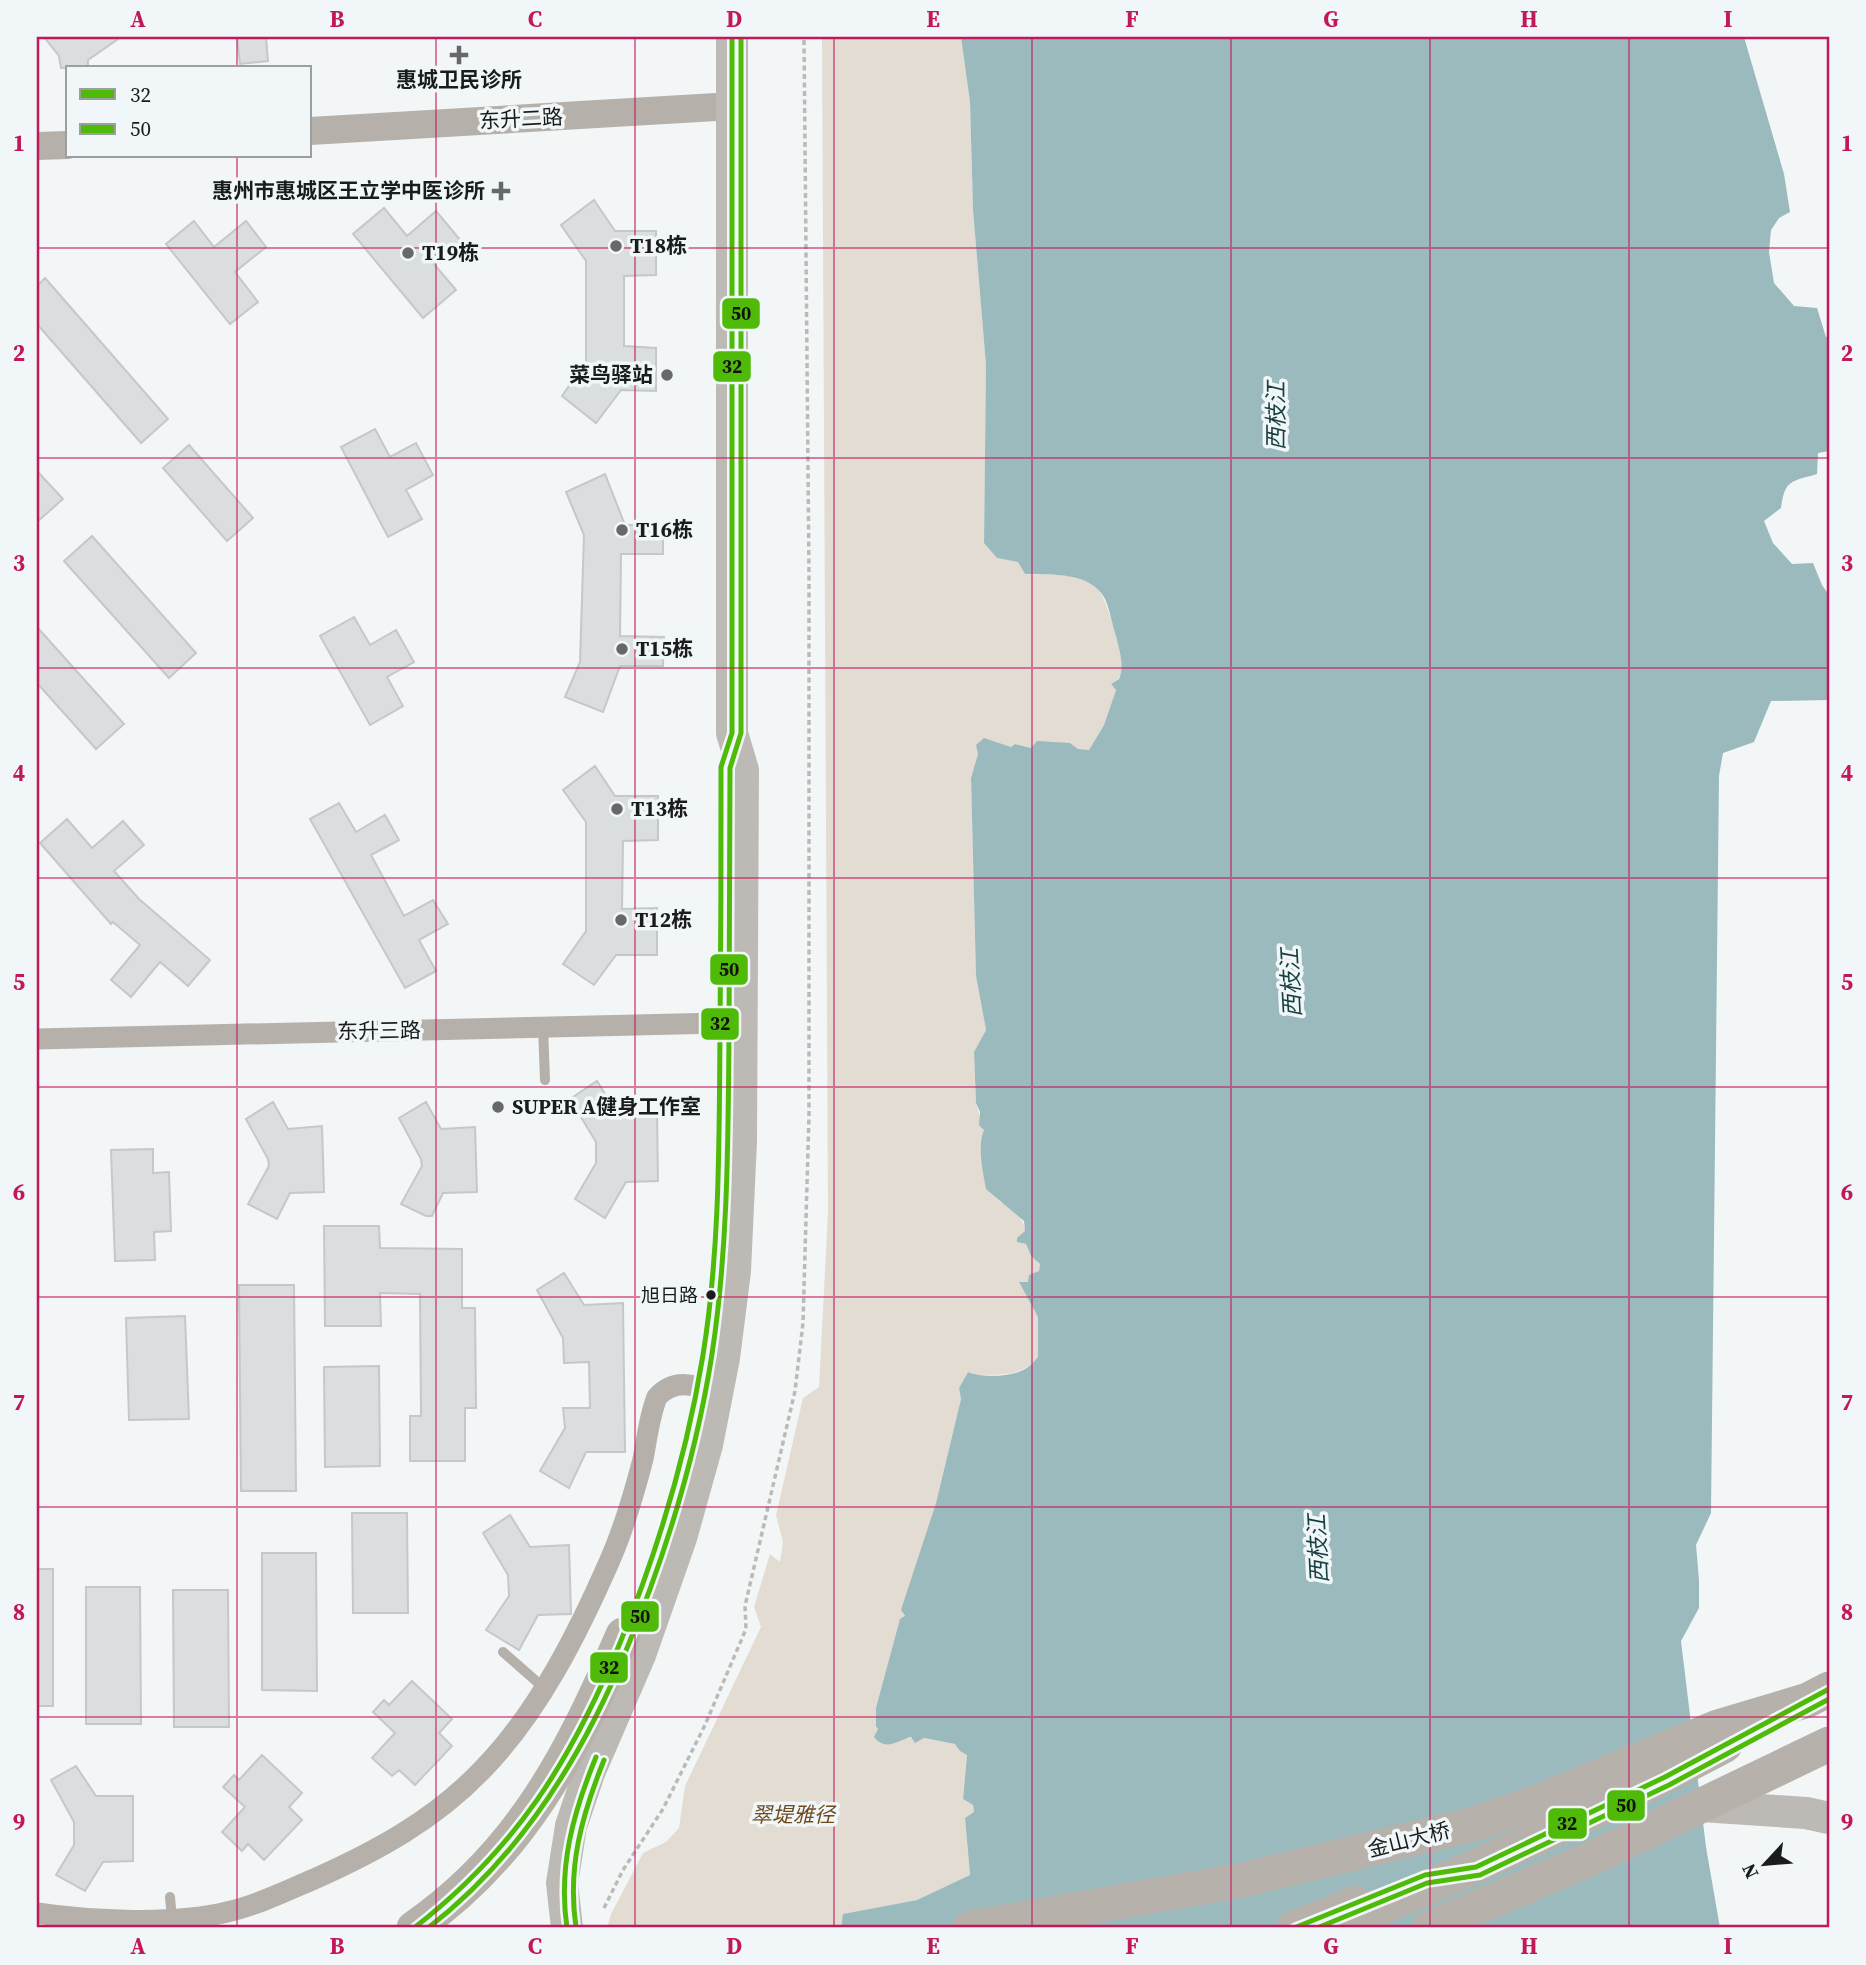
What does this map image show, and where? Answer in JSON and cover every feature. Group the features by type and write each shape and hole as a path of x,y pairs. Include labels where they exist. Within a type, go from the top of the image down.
{"main road":[{"path":"414,1928 459,1893 509,1841 538,1802 631,1645 681,1538 704,1457 724,1358 735,1270 741,1141 743,770 732,733 732,37"},
{"path":"567,1928 562,1883 571,1826 631,1645 644,1581 673,1493 698,1387 709,1317 718,1208 721,767 732,733"},
{"path":"1335,1928 1476,1867 1665,1777 1818,1694"},
{"name":"金山大桥","path":"970,1928 1228,1883 1474,1824 1542,1800 1718,1727 1818,1694"},
{"path":"1430,1927 1592,1858 1829,1744"},
{"path":"1701,1806 1806,1812 1829,1818"},
{"path":"1294,1928 1425,1875 1476,1867"}],"street":[{"name":"东升二路","path":"312,131 733,106"},
{"path":"37,146 66,145"},
{"name":"东升三路","path":"37,1039 720,1023"},
{"path":"37,1913 90,1918 172,1919 227,1912 259,1902 321,1876 393,1841 440,1807 483,1769 515,1731 544,1688 592,1600 621,1534 657,1397 673,1386 685,1384 698,1387"}],"lane":[{"path":"543,1027 545,1080"},
{"path":"503,1652 544,1688"},
{"path":"170,1897 172,1919"}],"path":[{"path":"604,1908 623,1870 663,1810 705,1725 746,1629 745,1606 795,1391 803,1323 809,1115 804,37"}],"green space":[{"name":"翠堤雅径","path":"822,37 961,37 970,102 973,210 986,365 984,543 997,558 1018,562 1025,574 1070,576 1095,585 1114,627 1121,654 1122,672 1111,684 1116,690 1104,725 1089,750 1031,748 1016,744 1011,747 984,739 971,778 976,976 986,1030 974,1052 976,1103 984,1130 983,1168 1000,1202 1013,1209 1022,1222 1026,1231 1017,1242 1026,1244 1031,1256 1040,1264 1039,1271 1028,1282 1020,1283 1038,1317 1038,1358 1023,1369 1008,1374 974,1375 968,1372 959,1388 961,1399 936,1503 902,1610 905,1617 876,1714 877,1718 906,1738 955,1744 960,1751 967,1754 963,1799 973,1805 974,1812 965,1819 970,1875 917,1900 844,1914 841,1928 607,1928 611,1914 643,1853 666,1842 679,1828 685,1786 761,1627 754,1607 770,1554 780,1562 783,1542 776,1515 803,1398 819,1387 828,1213"}],"water":[{"name":"西枝江","path":"961,37 1744,37 1784,174 1790,212 1779,218 1771,230 1769,252 1774,283 1794,306 1817,308 1826,337 1829,337 1829,451 1818,453 1817,474 1791,483 1785,492 1781,508 1764,521 1773,543 1792,564 1813,563 1829,595 1829,700 1771,701 1754,742 1723,753 1719,776 1711,1513 1696,1545 1699,1608 1681,1641 1706,1847 1720,1928 841,1928 843,1914 917,1900 970,1875 965,1818 974,1812 973,1805 963,1799 967,1755 955,1744 924,1738 915,1743 911,1737 892,1744 883,1744 874,1737 878,1729 876,1708 900,1619 905,1616 901,1610 936,1503 961,1399 959,1388 968,1372 988,1376 1012,1374 1027,1368 1038,1357 1038,1317 1019,1282 1028,1282 1029,1275 1039,1271 1040,1264 1031,1256 1026,1244 1017,1242 1017,1238 1025,1231 1024,1221 986,1189 981,1160 984,1130 979,1125 980,1112 976,1103 974,1052 986,1030 976,976 971,778 978,754 976,745 984,738 1011,747 1015,744 1031,748 1037,741 1070,743 1078,749 1089,750 1104,725 1116,690 1111,684 1119,679 1121,669 1120,652 1110,612 1099,590 1090,583 1070,576 1025,574 1018,562 997,558 984,543 986,365 973,210 970,102"}],"building":[{"path":"44,37 121,37 88,60 88,66 61,68 59,56"},
{"path":"237,37 266,37 268,61 240,64"},
{"path":"594,200 615,231 656,231 656,275 624,276 624,346 656,348 656,391 621,390 596,423 562,396 586,361 586,261 561,225"},
{"name":"T19栋","path":"384,208 407,236 436,211 461,241 434,264 456,290 423,318 353,234"},
{"path":"194,221 214,247 246,221 266,247 235,272 258,302 230,324 166,244"},
{"path":"45,278 168,419 141,443 37,324 37,286"},
{"path":"375,429 390,457 416,443 433,475 406,490 422,519 388,537 341,447"},
{"path":"189,445 253,518 227,541 163,468"},
{"path":"37,471 63,499 37,522"},
{"path":"605,474 625,525 663,525 663,554 621,554 620,636 664,637 663,666 620,666 603,712 565,697 580,662 584,535 566,492"},
{"path":"92,536 196,653 169,678 64,561"},
{"path":"354,617 370,645 396,630 414,662 387,677 403,706 370,725 320,636"},
{"path":"37,627 124,724 96,749 37,683"},
{"path":"595,766 615,796 658,796 658,840 623,841 622,909 657,908 657,955 616,955 594,985 563,964 586,931 586,822 563,790"},
{"path":"339,803 356,832 385,815 399,840 371,855 404,916 433,900 448,924 419,940 436,971 405,988 310,819"},
{"path":"67,819 92,848 123,821 144,845 114,871 139,899 210,960 188,986 160,962 131,997 111,980 140,945 113,922 111,924 40,843"},
{"path":"597,1081 617,1113 657,1112 658,1181 626,1182 605,1218 575,1199 596,1163 596,1142 570,1099"},
{"path":"273,1102 288,1129 322,1126 324,1192 290,1193 277,1219 248,1204 269,1166 268,1159 246,1119"},
{"path":"426,1102 441,1129 475,1127 477,1192 443,1193 432,1216 426,1216 401,1204 422,1166 421,1159 399,1118"},
{"path":"153,1149 153,1173 169,1172 171,1231 154,1232 155,1260 115,1261 111,1150"},
{"path":"324,1226 379,1226 380,1248 462,1249 462,1308 475,1308 476,1408 465,1408 465,1461 410,1461 410,1416 421,1416 420,1294 380,1293 381,1326 325,1326"},
{"path":"564,1273 584,1305 623,1303 625,1452 586,1452 569,1488 540,1471 565,1428 563,1408 590,1408 589,1362 564,1363 563,1338 537,1290"},
{"path":"239,1285 294,1285 296,1491 241,1491"},
{"path":"185,1316 189,1419 129,1420 126,1318"},
{"path":"379,1366 380,1466 325,1467 324,1367"},
{"path":"352,1513 407,1513 408,1613 353,1613"},
{"path":"510,1515 530,1547 569,1545 571,1614 538,1615 519,1650 486,1630 509,1596 508,1575 483,1533"},
{"path":"262,1553 316,1553 317,1691 262,1690"},
{"path":"37,1569 53,1569 53,1706 37,1706"},
{"path":"86,1587 140,1587 141,1724 86,1724"},
{"path":"173,1590 228,1590 229,1727 174,1727"},
{"path":"412,1681 452,1719 439,1733 452,1746 415,1785 399,1770 392,1776 372,1758 395,1733 373,1712 384,1700 389,1705"},
{"path":"262,1755 302,1793 289,1807 302,1820 264,1860 248,1844 242,1851 222,1832 245,1807 223,1787 234,1775 239,1780"},
{"path":"76,1766 96,1796 133,1796 133,1861 103,1862 85,1891 56,1875 74,1845 74,1822 51,1780"}],"transit line":[{"name":"32","path":"414,1928 482,1867 511,1834 537,1800 581,1726 620,1643 659,1537 689,1429 703,1355 713,1275 718,1196 721,767 732,733 732,37"},
{"name":"50","path":"428,1928 461,1900 519,1838 568,1768 589,1731 640,1617 666,1543 688,1469 712,1354 724,1236 727,1156 730,768 741,733 741,37"},
{"name":"32","path":"1294,1928 1425,1875 1476,1867 1665,1777 1829,1689"},
{"name":"50","path":"1317,1928 1427,1883 1480,1875 1669,1785 1829,1699"},
{"name":"32","path":"567,1928 564,1883 569,1841 580,1799 596,1757"},
{"name":"50","path":"576,1927 573,1883 578,1842 604,1760"}],"place":[{"name":"惠城卫民诊所","path":"459,55"},
{"name":"惠州市惠城区王立学中医诊所","path":"501,191"},
{"name":"T18栋","path":"616,246"},
{"name":"T19栋","path":"408,253"},
{"name":"菜鸟驿站","path":"667,375"},
{"name":"T16栋","path":"622,530"},
{"name":"T15栋","path":"622,649"},
{"name":"T13栋","path":"617,809"},
{"name":"T12栋","path":"621,920"},
{"name":"SUPER A健身工作室","path":"498,1107"},
{"name":"旭日路","path":"711,1295"}]}
